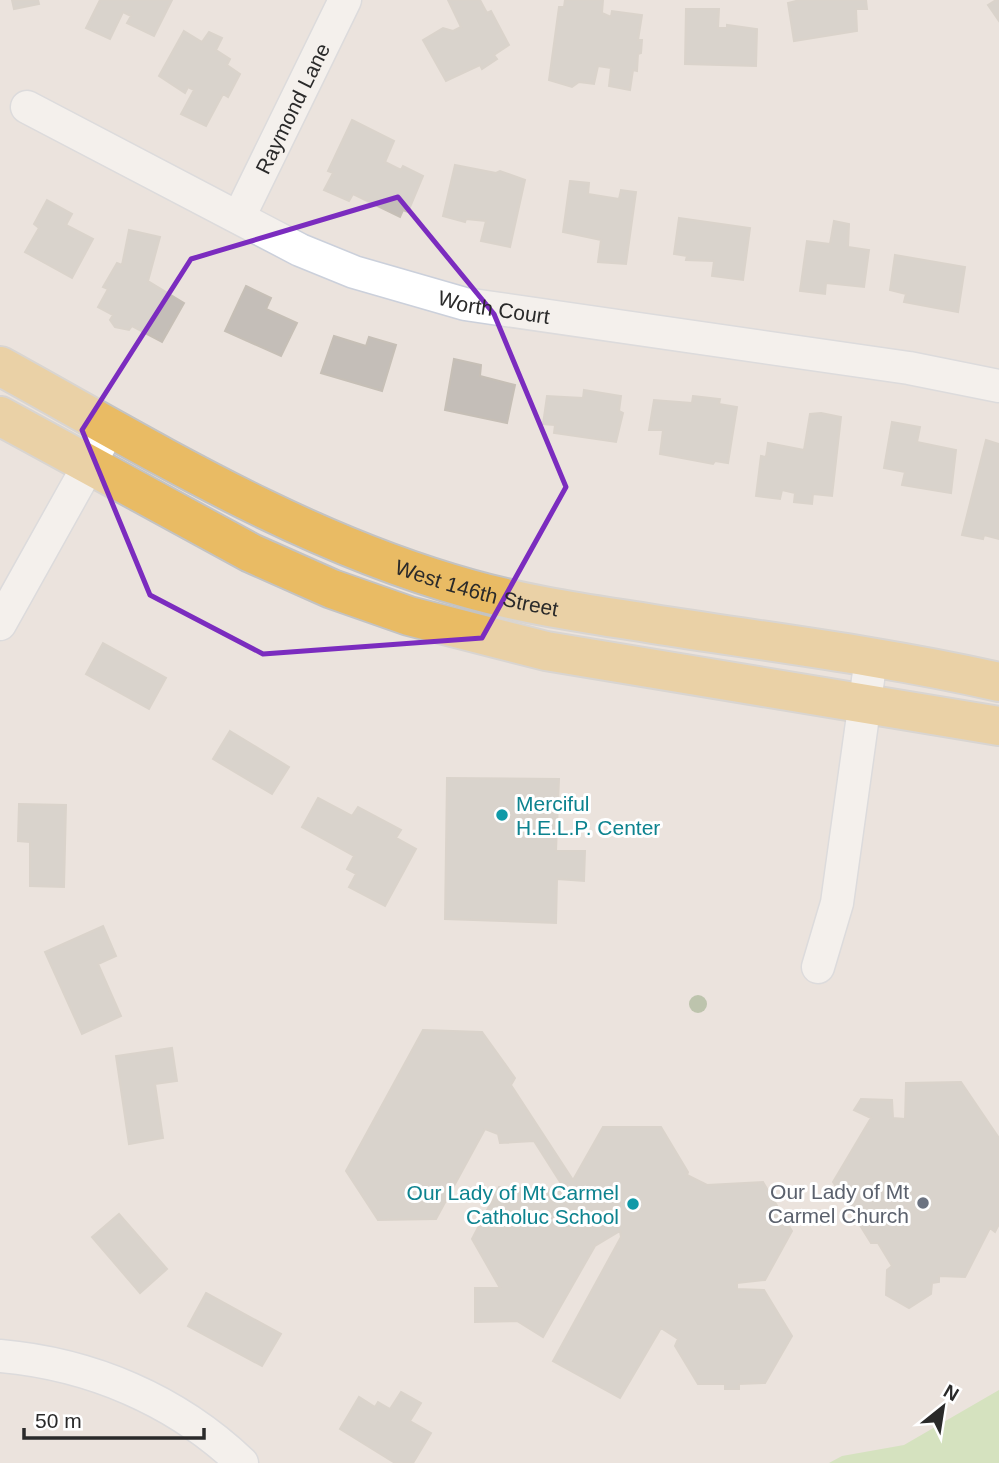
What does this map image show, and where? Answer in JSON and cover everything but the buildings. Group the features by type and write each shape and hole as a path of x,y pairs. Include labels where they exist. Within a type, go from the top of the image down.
{"main road":[{"name":"West 146th Street","path":"0,366 267,512 351,551 419,574 558,609 871,658 999,682"},
{"name":"West 146th Street","path":"0,416 250,553 332,589 408,616 546,651 999,726"}],"street":[{"name":"Raymond Lane","path":"239,217 345,0"},
{"name":"Worth Court","path":"27,107 300,250 354,272 465,304 909,368 999,386"},
{"path":"0,624 110,427"},
{"path":"818,967 837,903 871,658"},
{"path":"0,1356 49,1363 141,1392 187,1418 242,1463"}],"highlighted area":[{"path":"398,197 494,314 566,487 482,638 263,654 150,595 82,430 191,259"}],"green space":[{"path":"999,1390 999,1463 829,1463 842,1456 904,1445"}],"place":[{"name":"Merciful H.E.L.P. Center","path":"502,815"},
{"name":"Our Lady of Mt Carmel Church","path":"923,1203"},
{"name":"Our Lady of Mt Carmel Catholuc School","path":"633,1204"}]}
